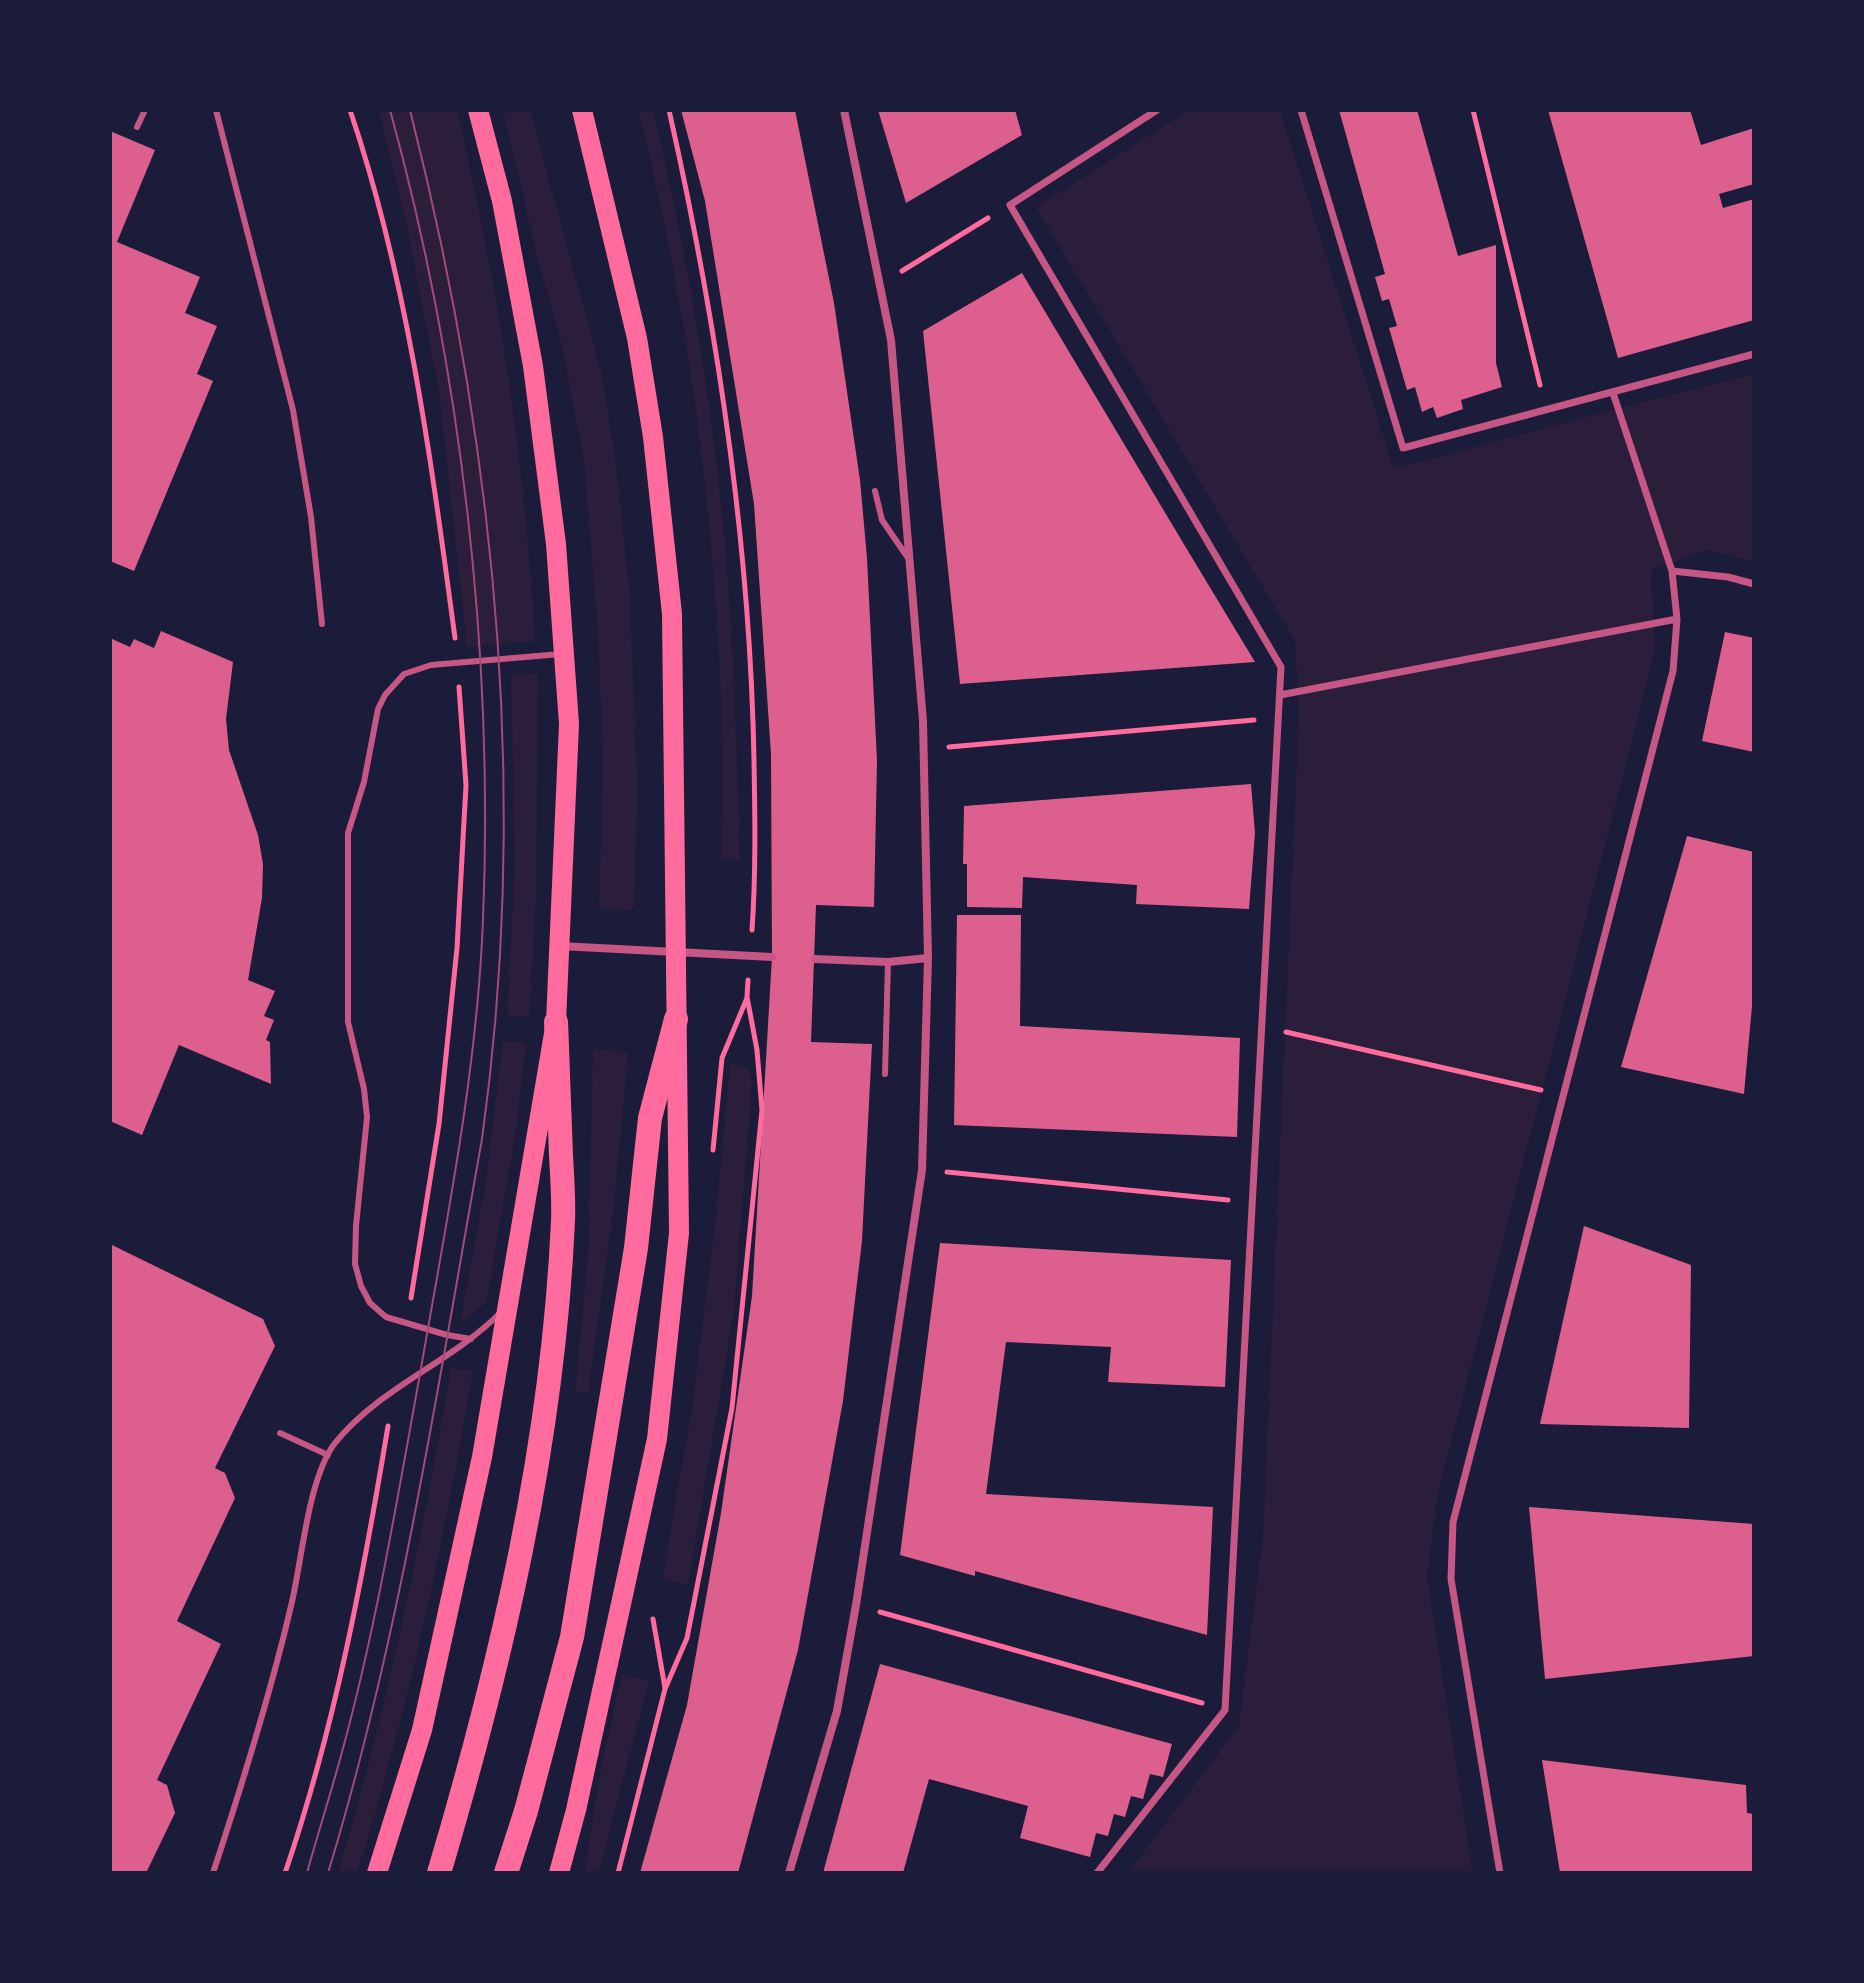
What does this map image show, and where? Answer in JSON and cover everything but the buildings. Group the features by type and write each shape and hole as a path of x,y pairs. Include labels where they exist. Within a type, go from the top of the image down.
{"highway":[{"path":"506,1873 526,1811 572,1637 636,1248 650,1118 676,1019"},
{"path":"439,1873 474,1758 502,1643 525,1533 546,1404 557,1320 563,1218 556,1022"}],"main road":[{"path":"377,1873 422,1730 482,1457 556,1022 569,724 556,544 533,366 502,201 478,110"},
{"path":"559,1873 576,1810 657,1439 679,1233 672,614 653,437 637,338 582,110"}],"street":[{"path":"789,1873 837,1711 922,1170 928,958 924,750 891,340 844,110"},
{"path":"1097,1873 1225,1710 1281,667 1010,205 1157,110"},
{"path":"1301,110 1403,448 1754,354"},
{"path":"1500,1873 1451,1579 1453,1522 1673,671 1677,619 1672,571 1613,393"},
{"path":"1672,571 1728,577 1754,584"},
{"path":"1280,695 1677,619"},
{"path":"559,946 772,957"},
{"path":"815,959 888,962 928,958"}],"lane":[{"path":"137,127 145,110"},
{"path":"216,110 293,410 311,517 322,624"},
{"path":"875,491 882,520 910,560"},
{"path":"471,1339 386,1317 370,1303 355,1264 367,1117 364,1089 348,1022 348,833 364,782 375,719 385,695 404,674 431,665 564,654"},
{"path":"885,1074 888,962"},
{"path":"213,1873 255,1740 291,1606 321,1469 328,1455 369,1407 471,1339 508,1305"},
{"path":"280,1433 328,1455"}],"path":[{"path":"350,110 368,164 396,275 422,407 457,662 466,785 457,948 439,1124 416,1273 405,1323"},
{"path":"618,1873 665,1689 687,1638 732,1408 762,1110 757,1050 747,997 756,876 754,719 742,529 704,276 669,110"},
{"path":"1473,110 1546,410"},
{"path":"902,271 994,214"},
{"path":"924,750 1278,718"},
{"path":"1262,1026 1563,1095"},
{"path":"922,1170 1252,1203"},
{"path":"285,1873 332,1716 363,1579 394,1390"},
{"path":"856,1605 1225,1710"}],"shaded area":[{"path":"379,110 457,110 485,241 508,374 524,507 535,641 467,647 439,391 406,222"},
{"path":"503,110 530,110 601,371 615,457 630,597 637,781 635,906 630,910 599,908 603,762 598,632 584,460 561,341 539,264"},
{"path":"638,110 653,110 688,276 708,401 729,599 740,860 722,859 722,725 706,492 672,261"},
{"path":"1189,110 1280,110 1394,469 1754,374 1754,562 1706,550 1651,570 1655,651 1437,1498 1427,1576 1473,1873 1128,1873 1239,1726 1263,1537 1299,713 1295,641 1036,207"},
{"path":"538,673 536,898 529,1017 507,1015 515,869 511,676"},
{"path":"503,1041 526,1043 515,1137 486,1303 460,1324 486,1181"},
{"path":"593,1049 628,1053 614,1204 588,1393 575,1392 588,1256"},
{"path":"730,1063 746,1068 752,1081 734,1310 688,1585 662,1580 692,1408 716,1217"},
{"path":"451,1368 473,1371 424,1624 393,1749 357,1873 338,1873 373,1748 402,1622"},
{"path":"622,1675 649,1680 599,1873 584,1873 602,1763"}],"tram line":[{"path":"307,1873 354,1705 394,1516 459,1148 474,1034 483,920 483,717 467,511 454,409 436,307 390,110"},
{"path":"328,1873 377,1692 416,1508 450,1323 482,1139 496,1010 503,880 503,751 496,621 483,492 464,364 410,110"}]}
